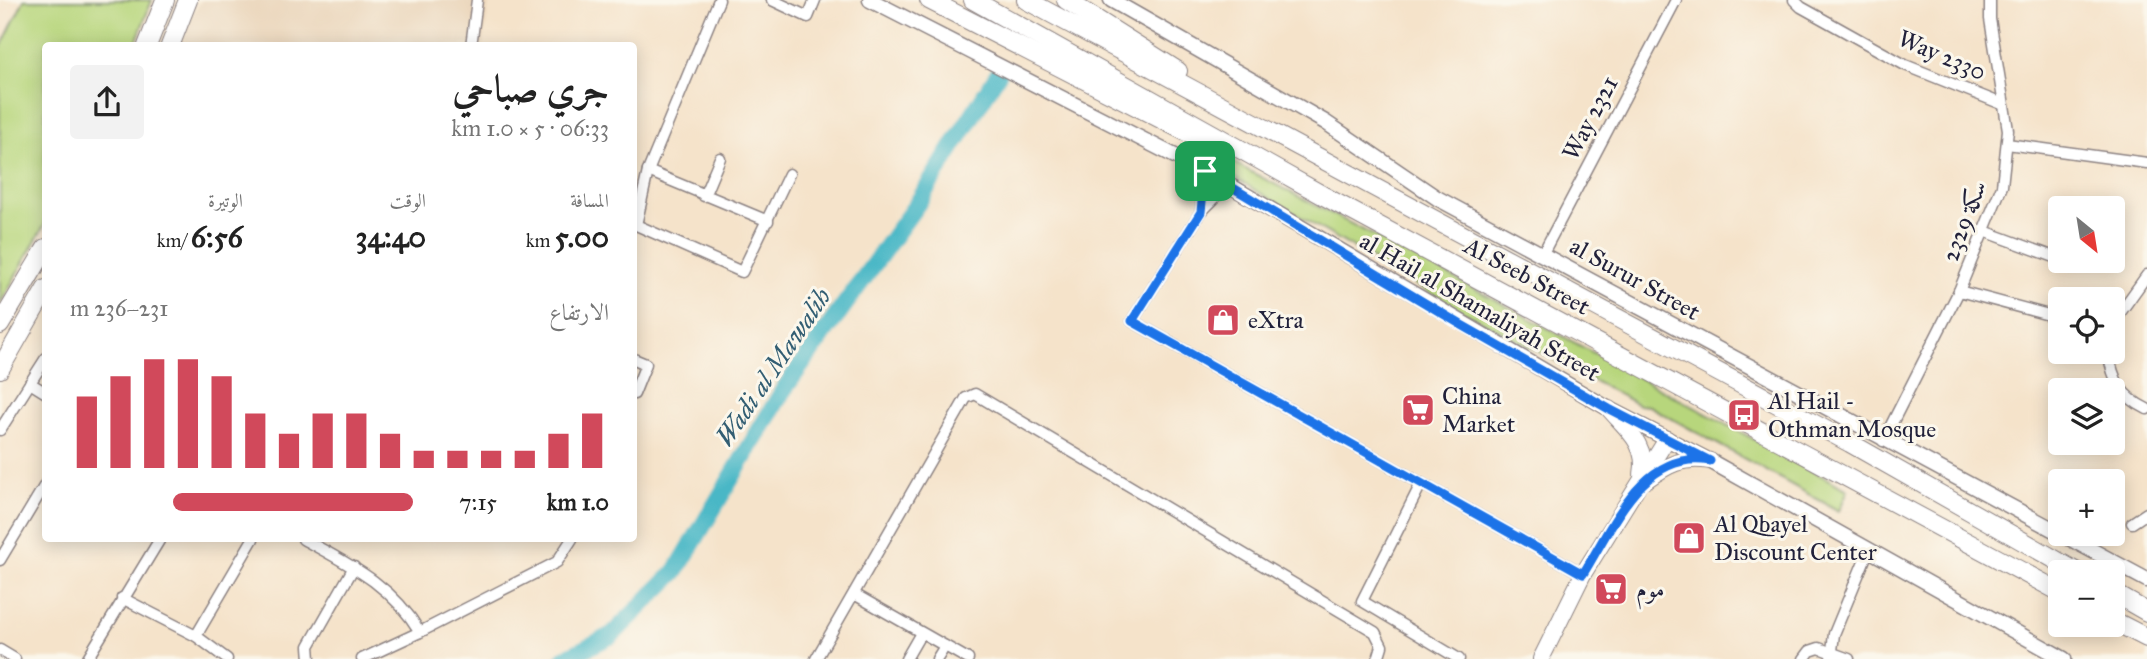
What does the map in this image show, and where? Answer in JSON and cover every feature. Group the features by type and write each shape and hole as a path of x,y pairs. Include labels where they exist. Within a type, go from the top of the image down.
{"main road":[{"path":"149,42 165,0"},
{"path":"172,42 188,0"},
{"path":"929,0 1275,178 1333,201"},
{"name":"Al Seeb Street","path":"973,0 1333,201 2048,586"},
{"name":"Al Seeb Street","path":"1026,0 1850,443 2056,560"},
{"path":"1066,0 1145,48 1262,128"},
{"path":"0,325 42,255"},
{"path":"0,369 42,296"},
{"path":"1609,409 1641,446 1644,455 1641,483"},
{"path":"1541,659 1583,574 1667,439"},
{"path":"1641,483 1668,464 1684,459 1710,461"},
{"path":"2125,599 2147,612"},
{"path":"2125,627 2147,638"}],"street":[{"path":"472,42 477,0"},
{"path":"637,217 648,171 719,0"},
{"path":"772,0 808,17 815,0"},
{"name":"al Hail al Shamaliyah Street","path":"870,0 1205,171 1609,409 1710,461 2064,659"},
{"name":"al Surur Street","path":"1111,0 1325,122 1437,198 1883,441 2147,580"},
{"name":"Way 2321","path":"1542,255 1676,0"},
{"name":"Way 2330","path":"1794,0 1801,7 1905,65 2002,104"},
{"name":"سكة 2329","path":"1883,441 1959,291 2002,186 2008,130 1990,19 1990,0"},
{"path":"2007,144 2147,163"},
{"path":"704,195 720,158"},
{"path":"648,171 768,221"},
{"path":"1201,212 1205,171"},
{"path":"637,226 742,272 789,174"},
{"path":"1228,184 1201,212 1132,321 1583,574"},
{"path":"1984,231 2048,255"},
{"path":"2125,306 2147,275"},
{"path":"1959,291 2048,315"},
{"path":"32,312 42,303"},
{"path":"637,360 646,364 637,386"},
{"path":"0,430 42,364"},
{"path":"2111,364 2121,392 2147,409"},
{"path":"30,383 42,390"},
{"path":"816,659 966,398 978,395 1376,632 1382,646 1379,657"},
{"path":"1421,484 1362,601 1459,659"},
{"path":"0,561 42,490"},
{"path":"2132,523 2147,513"},
{"path":"87,659 158,542"},
{"path":"196,636 251,542"},
{"path":"308,542 354,567 393,595 420,632"},
{"path":"362,659 557,562 570,542"},
{"path":"1831,657 1834,634 1869,549"},
{"path":"310,659 309,646 354,567"},
{"path":"854,594 968,659"},
{"path":"122,598 196,636 227,659"},
{"path":"906,659 921,633"},
{"path":"937,659 945,646"},
{"path":"1804,659 1810,651 1819,648 1831,657 1849,659"},
{"path":"0,650 15,659"}],"shaded area":[{"path":"202,0 489,0 483,42 182,42 193,13"}],"green space":[{"path":"24,0 152,0 136,42 42,42 42,229 0,304 0,49"},
{"path":"1205,148 1436,268 1848,490 1839,511 1649,406 1639,405 1441,300 1198,156"}],"waterway":[{"name":"Wadi al Mawalih","path":"564,659 612,635 676,571 784,389 917,204 998,74"}],"place":[{"name":"eXtra","path":"1223,320"},
{"name":"China Market","path":"1418,410"},
{"name":"Al Hail - Othman Mosque","path":"1744,415"},
{"name":"Al Qbayel Discount Center","path":"1689,538"},
{"name":"موم","path":"1611,589"}],"route":[{"path":"1205,171 1460,324 1609,409 1710,461 1693,458 1668,464 1641,483 1583,574 1246,387 1132,321 1201,212 1205,171"}]}
